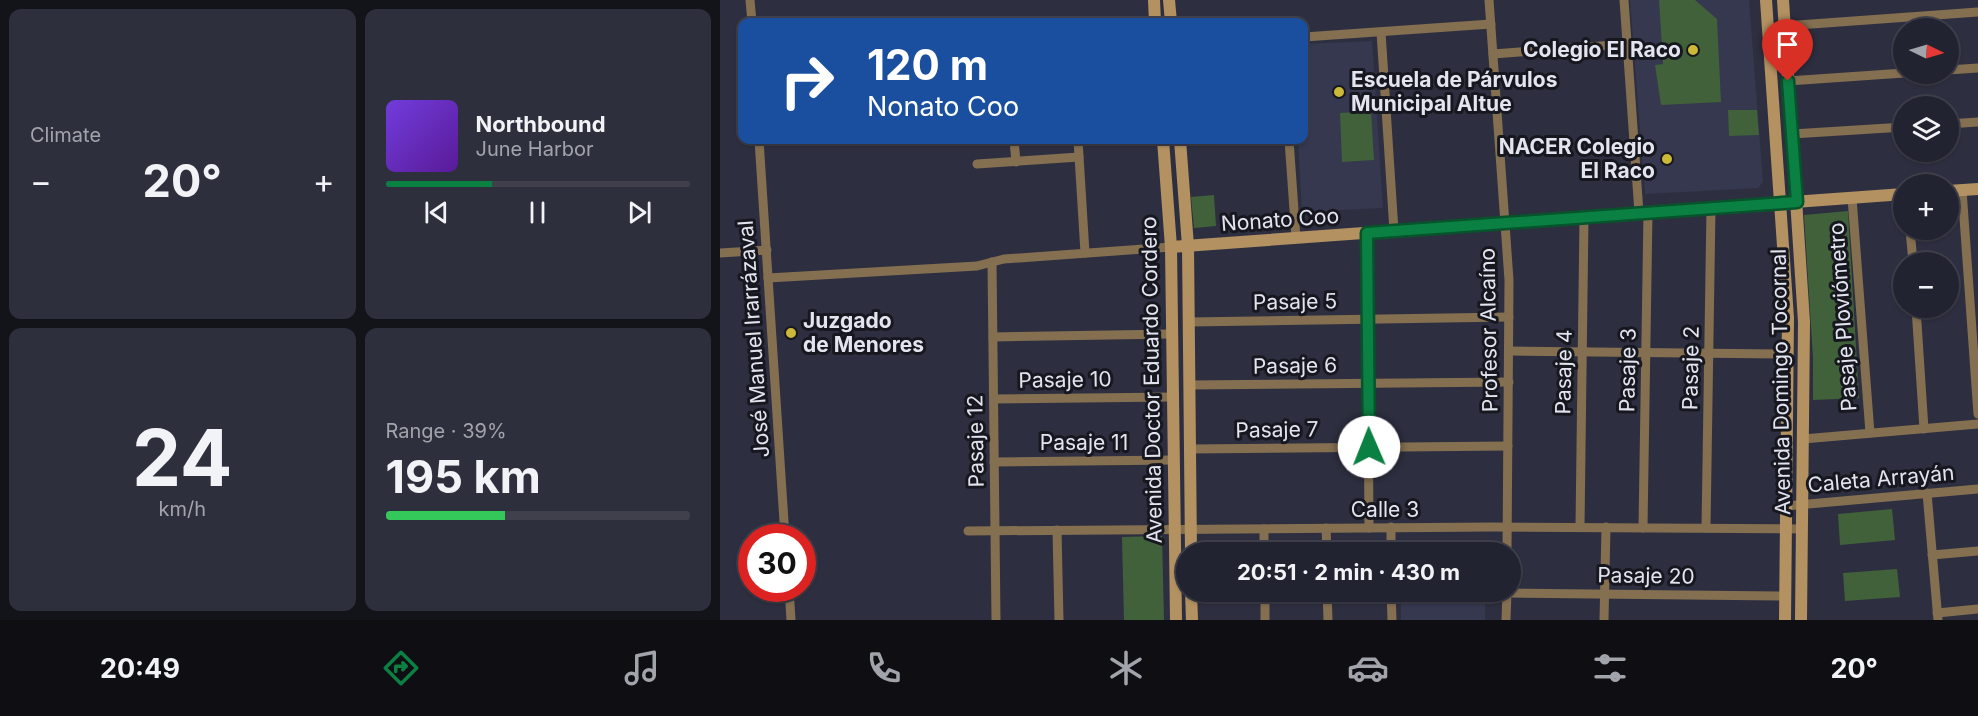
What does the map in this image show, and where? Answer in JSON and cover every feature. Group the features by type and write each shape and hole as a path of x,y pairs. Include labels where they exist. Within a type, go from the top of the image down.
{"main road":[{"path":"1154,0 1155,18"},
{"path":"1169,0 1171,18"},
{"name":"Avenida Domingo Tocornal","path":"1766,0 1781,203 1788,354 1785,620"},
{"name":"Avenida Domingo Tocornal","path":"1783,0 1804,322 1801,620"},
{"name":"Avenida Doctor Eduardo Cordero","path":"1163,144 1171,247 1176,620"},
{"name":"Avenida Doctor Eduardo Cordero","path":"1180,144 1188,246 1191,542"},
{"path":"1959,190 1978,189"},
{"name":"Nonato Coo","path":"1171,247 1893,195"},
{"path":"1191,602 1192,620"}],"street":[{"path":"750,0 752,18"},
{"name":"Profesor Alcaíno","path":"1489,0 1505,223 1509,317 1507,542"},
{"name":"Pasaje 3","path":"1624,0 1644,213 1646,353 1643,528"},
{"path":"1784,26 1978,12"},
{"path":"1308,37 1491,24"},
{"path":"1381,32 1394,231"},
{"path":"1493,54 1627,44"},
{"path":"1959,69 1978,68"},
{"path":"1788,81 1893,74"},
{"path":"1959,123 1978,122"},
{"path":"1792,134 1893,128"},
{"name":"José Manuel Irarrázaval","path":"759,144 784,524"},
{"path":"1014,144 1016,162"},
{"path":"1078,144 1085,253"},
{"path":"1289,144 1296,238"},
{"path":"977,164 1079,157"},
{"path":"1962,190 1978,414"},
{"name":"Pasaje Ploviómetro","path":"1852,198 1870,434"},
{"name":"Pasaje 2","path":"1706,528 1711,208"},
{"name":"Pasaje 4","path":"1580,527 1584,217"},
{"path":"1367,233 1369,528"},
{"name":"Nonato Coo","path":"768,278 977,266 992,262 1171,247"},
{"path":"720,253 767,250"},
{"name":"Pasaje 12","path":"992,262 996,620"},
{"name":"Pasaje 5","path":"1188,322 1509,317"},
{"path":"1917,318 1924,429"},
{"path":"993,337 1172,334"},
{"path":"1509,351 1788,354"},
{"name":"Pasaje 6","path":"1189,385 1509,382"},
{"name":"Pasaje 10","path":"994,399 1173,397"},
{"path":"1803,439 1978,424"},
{"name":"Pasaje 7","path":"1190,449 1508,446"},
{"name":"Pasaje 11","path":"994,462 1174,460"},
{"name":"Caleta Arrayán","path":"1786,506 1978,489"},
{"path":"1927,493 1938,616 1978,609"},
{"path":"1391,527 1391,542"},
{"name":"Calle 3","path":"968,531 1391,527 1802,529"},
{"path":"1604,620 1606,527"},
{"path":"1326,528 1327,542"},
{"path":"1264,529 1264,542"},
{"path":"1057,530 1059,620"},
{"path":"1932,555 1978,551"},
{"name":"Pasaje 20","path":"1521,592 1785,596"},
{"path":"790,602 791,620"},
{"path":"1265,602 1265,620"},
{"path":"1327,602 1328,620"},
{"path":"1391,602 1392,620"},
{"path":"1506,620 1507,602"}],"shaded area":[{"name":"Colegio El Raco","path":"1630,0 1749,0 1763,182 1758,188 1645,194"},
{"name":"Escuela de Párvulos Municipal Altue","path":"1372,41 1383,208 1302,212 1298,144 1308,144 1308,44"},
{"path":"1401,602 1485,602 1485,620 1401,620"}],"green space":[{"path":"1659,0 1695,0 1717,19 1721,102 1661,105 1655,65 1663,64"},
{"path":"1728,110 1757,110 1759,135 1729,136"},
{"path":"1371,111 1374,160 1342,162 1340,113"},
{"path":"1214,195 1216,226 1194,228 1191,197"},
{"path":"1848,211 1859,398 1813,400 1813,358 1804,215"},
{"path":"1892,509 1895,540 1840,545 1838,514"},
{"path":"1162,536 1164,620 1124,620 1122,537"},
{"path":"1897,569 1900,597 1845,601 1843,573"}],"place":[{"name":"Colegio El Raco","path":"1693,50"},
{"name":"Escuela de Párvulos Municipal Altue","path":"1339,92"},
{"name":"NACER Colegio El Raco","path":"1667,159"},
{"name":"Juzgado de Menores","path":"791,333"}],"route":[{"path":"1369,447 1367,233 1797,202 1788,81"}]}
